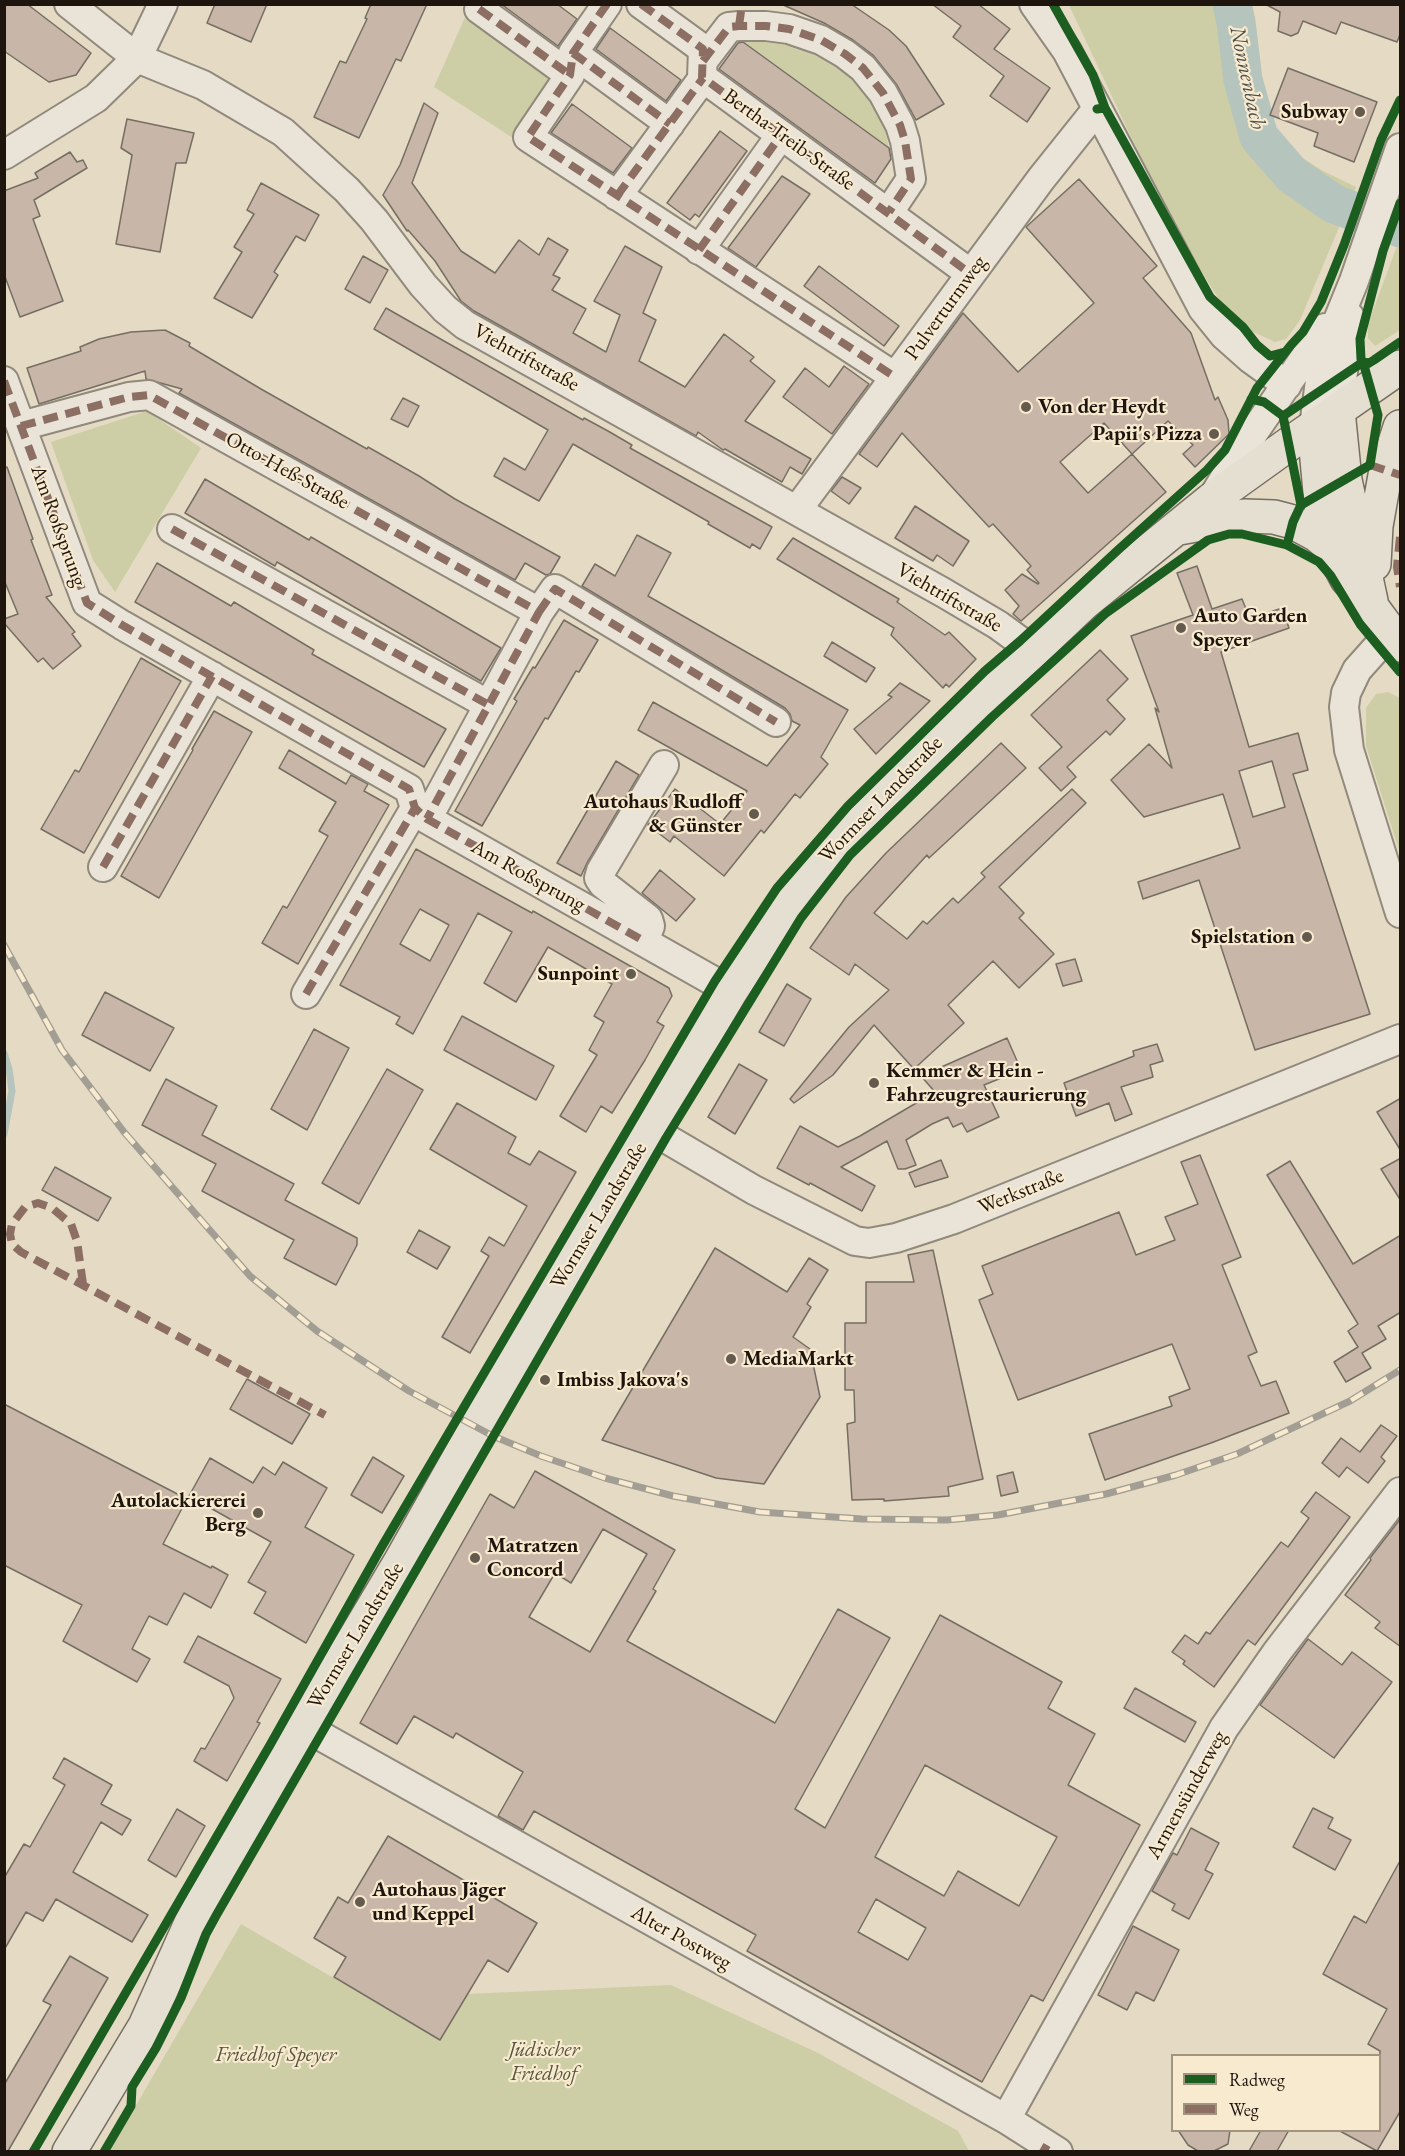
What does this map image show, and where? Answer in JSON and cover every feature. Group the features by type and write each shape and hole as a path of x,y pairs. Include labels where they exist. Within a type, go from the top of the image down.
{"main road":[{"name":"Wormser Landstraße","path":"69,2151 145,2026 191,1923 303,1726 731,991 790,900 849,828 874,802 1083,604 1211,501 1401,368"},
{"path":"1326,419 1323,524 1329,545 1347,579 1388,628"},
{"path":"1326,419 1388,628"},
{"path":"1388,628 1376,526 1386,470 1401,427"},
{"path":"1174,529 1245,516 1274,517 1293,522 1317,535 1329,545"}],"street":[{"name":"Viehtriftstraße","path":"69,4 137,58 203,85 283,132 347,190 374,220 423,285 445,309 465,325 998,625 1020,641 1031,653"},
{"path":"4,155 96,98 137,58 163,4"},
{"path":"608,4 528,137 895,377"},
{"name":"Bertha-Treib-Straße","path":"641,4 781,135 971,274"},
{"path":"1034,4 1067,51 1203,309 1224,335 1287,385"},
{"path":"479,9 670,124"},
{"path":"617,196 670,124 703,63 729,27 741,15 766,26 806,34 845,54 873,80 883,93 900,125 909,159 910,179 889,212"},
{"name":"Pulverturmweg","path":"797,510 1041,178 1097,109"},
{"path":"699,250 781,135"},
{"path":"1326,419 1344,375 1354,281 1401,148"},
{"path":"1211,501 1242,448 1312,349 1354,281"},
{"name":"Am Roßsprung","path":"4,381 87,603 409,789 421,813 731,991"},
{"name":"Otto-Heß-Straße","path":"21,426 129,397 149,395 539,612"},
{"path":"172,529 489,705"},
{"path":"306,994 489,705 539,612 555,589 776,722"},
{"path":"1388,628 1357,670 1346,693 1344,706 1349,750 1401,913"},
{"path":"103,867 212,676"},
{"name":"Am Roßsprung","path":"644,941 650,926 648,919 598,878 664,765"},
{"name":"Werkstraße","path":"650,1129 754,1190 855,1241 869,1243 896,1238 954,1219 1401,1039"},
{"name":"Armensünderweg","path":"1006,2119 1224,1728 1277,1652 1401,1492"},
{"name":"Alter Postweg","path":"303,1726 1006,2119 1058,2151"}],"green space":[{"path":"1069,5 1247,5 1260,102 1265,121 1279,139 1295,153 1323,171 1356,187 1300,320 1286,339 1275,342 1243,327 1220,301 1172,224"},
{"path":"466,15 556,80 516,140 434,87"},
{"path":"737,37 792,40 850,73 875,105 884,125 889,148"},
{"path":"1400,238 1400,330 1375,346 1368,338 1368,324"},
{"path":"147,411 201,448 115,592 93,560 51,442"},
{"path":"1388,692 1400,698 1400,853 1366,746 1366,708 1376,694"},
{"name":"Friedhof Speyer","path":"241,1924 440,2040 467,1994 671,1985 818,2053 958,2131 969,2151 109,2152"}],"building":[{"path":"4,4 27,4 91,53 76,75 49,82 4,51"},
{"path":"215,4 267,4 251,42 207,23"},
{"path":"371,4 427,4 401,61 396,59 359,138 314,117 340,61 346,63 367,19 365,18"},
{"path":"501,4 557,4 577,19 558,46"},
{"path":"781,4 851,4 889,30 906,46 944,104 916,120 897,85 873,55 824,23"},
{"path":"932,4 978,4 1010,29 994,49 1050,88 1027,122 990,96 1004,76 953,37 961,26"},
{"path":"1265,4 1401,4 1401,32 1397,42 1341,22 1336,34 1303,21 1298,33 1291,36 1278,31 1280,12"},
{"path":"610,28 681,80 666,101 596,49"},
{"path":"743,42 889,148 891,159 875,183 719,69 738,43"},
{"path":"1288,68 1377,102 1354,162 1314,146 1318,133 1270,115"},
{"path":"424,103 438,113 412,183 461,251 495,273 519,240 539,255 548,238 568,250 553,275 560,278 552,290 586,309 573,333 606,352 620,315 594,301 625,246 662,267 643,313 656,320 639,361 685,387 724,334 754,357 750,361 775,381 745,421 811,459 802,474 790,467 782,482 725,449 723,450 698,432 696,436 474,311 461,301 435,261 407,231 383,195 400,165"},
{"path":"572,104 632,148 613,173 551,133"},
{"path":"127,119 194,133 186,163 176,163 160,252 116,244 132,155 121,148"},
{"path":"720,131 747,151 699,217 695,214 690,220 667,203"},
{"path":"70,152 77,162 83,160 87,168 34,200 40,216 33,219 63,301 20,317 4,274 4,191 38,178 35,173"},
{"path":"782,176 810,194 756,267 728,248"},
{"path":"1079,179 1157,266 1143,278 1191,333 1215,400 1218,397 1228,420 1229,434 1195,467 1183,454 1193,445 1168,421 1132,454 1166,492 1021,621 1013,614 1019,606 1005,590 1022,574 1039,583 1027,570 1031,566 993,524 989,527 902,433 877,467 859,454 963,313 1018,372 1094,303 1026,227","holes":["1104,423 1132,454 1088,493 1060,462"]},
{"path":"261,183 319,215 305,241 296,236 274,272 278,275 252,318 214,298 242,252 234,247 254,214 247,210"},
{"path":"363,256 388,270 370,303 345,289"},
{"path":"819,266 899,326 884,346 804,286"},
{"path":"386,308 583,420 584,418 608,431 632,445 630,448 772,527 760,549 752,544 750,548 573,444 539,501 494,476 504,458 525,470 548,430 374,329"},
{"path":"165,330 190,343 189,346 261,389 367,449 368,447 455,499 560,557 550,574 546,575 525,563 515,580 179,393 182,389 146,379 145,371 39,404 27,368 81,351 80,347 99,339 131,332"},
{"path":"844,366 869,384 832,434 783,397 805,368 829,387"},
{"path":"403,398 419,406 408,427 391,419"},
{"path":"7,467 52,595 46,597 75,632 72,634 81,646 53,669 43,658 38,662 4,623 4,619 18,614 4,580 4,468"},
{"path":"842,477 861,488 849,504 831,491"},
{"path":"205,479 309,540 311,537 501,648 481,681 277,562 275,566 185,513"},
{"path":"915,506 969,541 953,566 937,555 933,561 895,538"},
{"path":"637,535 671,553 648,596 848,710 821,757 828,764 800,798 795,794 764,833 761,830 724,876 674,836 670,842 648,825 675,789 720,824 747,791 638,730 653,702 767,766 800,725 792,721 785,708 582,586 595,564 615,576"},
{"path":"793,538 899,599 897,602 945,635 949,632 976,659 949,687 946,684 943,688 891,635 894,628 777,559"},
{"path":"157,563 231,606 234,602 314,650 312,654 446,729 424,767 135,602"},
{"path":"1197,566 1212,609 1242,599 1250,619 1282,608 1289,628 1221,652 1249,747 1298,733 1308,770 1293,774 1370,1014 1255,1050 1199,880 1143,899 1138,882 1240,848 1223,794 1144,817 1111,780 1149,744 1172,768 1155,708 1159,712 1131,636 1193,615 1177,573","holes":["1272,761 1285,807 1253,817 1239,771"]},
{"path":"564,620 598,640 579,672 576,671 548,719 545,718 482,826 455,811 517,701 514,699"},
{"path":"832,642 875,668 866,682 824,656"},
{"path":"1100,650 1128,679 1107,700 1125,719 1110,735 1106,731 1067,767 1076,777 1061,791 1039,768 1062,747 1031,715"},
{"path":"141,658 181,681 84,853 41,829 75,770 79,772"},
{"path":"900,683 930,701 876,754 854,729 892,697 888,695"},
{"path":"214,711 252,732 159,898 121,876"},
{"path":"1001,743 1026,768 929,858 927,855 874,913 907,939 923,921 927,924 953,898 958,903 985,877 981,873 1072,789 1086,803 999,887 1024,913 1019,918 1054,954 1019,988 993,961 948,1005 964,1023 914,1069 874,1025 833,1075 794,1103 790,1099 849,1027 889,990 855,964 849,975 810,948 846,897 886,853"},
{"path":"289,750 346,784 351,775 368,784 364,791 389,805 298,964 262,943 283,906 287,908 328,836 319,831 336,802 279,768"},
{"path":"616,761 639,775 581,876 557,863"},
{"path":"416,849 532,913 533,911 669,988 672,996 657,1022 664,1026 612,1113 601,1106 586,1132 560,1116 597,1055 589,1050 604,1022 594,1016 612,984 548,947 516,1002 484,983 512,932 478,913 413,1034 396,1024 400,1017 340,985","holes":["420,909 449,925 430,961 400,944"]},
{"path":"660,870 695,899 676,921 642,893"},
{"path":"1075,959 1082,981 1063,986 1056,964"},
{"path":"787,984 811,999 784,1046 759,1032"},
{"path":"105,992 174,1028 150,1071 82,1035"},
{"path":"462,1016 554,1066 536,1100 444,1050"},
{"path":"314,1029 349,1048 307,1130 271,1109"},
{"path":"1007,1038 1021,1070 984,1085 999,1117 967,1132 962,1123 953,1127 948,1117 932,1124 906,1140 916,1165 905,1169 898,1169 887,1141 841,1167 875,1186 862,1211 777,1168 800,1126 838,1147 935,1092 921,1076"},
{"path":"1157,1044 1163,1061 1150,1065 1153,1077 1121,1087 1132,1114 1115,1121 1109,1103 1076,1116 1064,1083 1134,1056 1133,1051"},
{"path":"739,1064 767,1080 735,1134 708,1117"},
{"path":"387,1069 423,1090 359,1204 322,1183"},
{"path":"166,1079 217,1106 202,1135 294,1184 285,1200 357,1238 357,1245 336,1285 284,1258 294,1240 202,1191 216,1164 142,1125"},
{"path":"1401,1098 1401,1151 1377,1112"},
{"path":"457,1103 516,1137 508,1153 530,1165 539,1151 576,1172 470,1353 442,1337 489,1256 481,1251 489,1237 504,1246 527,1206 430,1149"},
{"path":"1200,1155 1241,1257 1222,1265 1257,1352 1248,1356 1261,1386 1276,1381 1289,1413 1105,1480 1089,1434 1172,1406 1169,1397 1190,1389 1172,1344 1018,1400 979,1300 993,1294 982,1266 1119,1212 1136,1255 1175,1240 1165,1217 1198,1204 1181,1162"},
{"path":"1401,1158 1401,1201 1381,1169"},
{"path":"941,1160 948,1177 915,1187 909,1173"},
{"path":"1290,1161 1353,1264 1401,1235 1401,1312 1378,1326 1386,1339 1362,1353 1371,1368 1346,1382 1334,1362 1358,1347 1348,1331 1358,1324 1267,1175"},
{"path":"55,1167 111,1198 98,1221 42,1190"},
{"path":"419,1230 450,1247 437,1269 407,1252"},
{"name":"MediaMarkt","path":"715,1248 787,1292 809,1258 828,1270 807,1304 811,1307 793,1337 810,1349 820,1397 764,1484 716,1478 602,1440"},
{"path":"933,1250 983,1479 948,1487 949,1496 884,1501 884,1499 852,1500 847,1424 855,1422 854,1390 845,1390 845,1323 866,1323 866,1282 914,1282 908,1255"},
{"path":"247,1379 310,1414 292,1444 230,1409"},
{"path":"4,1404 187,1499 163,1544 228,1575 211,1608 184,1593 167,1625 149,1616 132,1649 150,1659 137,1682 63,1641 82,1605 4,1565"},
{"path":"1381,1425 1397,1436 1381,1457 1385,1461 1368,1483 1347,1467 1339,1477 1322,1463 1341,1438 1360,1452"},
{"path":"373,1457 404,1476 382,1513 351,1495"},
{"path":"210,1458 253,1483 263,1467 275,1475 283,1462 327,1488 305,1527 354,1555 306,1643 254,1613 266,1592 248,1582 271,1542 189,1496"},
{"path":"535,1471 675,1550 653,1589 656,1591 627,1641 775,1723 838,1609 890,1638 795,1809 825,1828 940,1615 1062,1682 1048,1708 1095,1734 1068,1785 1140,1825 1043,2001 1031,1995 982,2082 747,1951 756,1935 534,1811 523,1830 498,1816 523,1772 456,1733 453,1738 414,1716 397,1744 360,1723 490,1494 514,1508","holes":["603,1529 647,1554 590,1652 529,1617 555,1573 571,1583","925,1765 1057,1837 1019,1906 958,1871 944,1896 875,1857","876,1899 926,1928 908,1960 858,1932"]},
{"path":"1013,1472 1018,1492 1001,1496 997,1476"},
{"path":"1316,1492 1350,1517 1255,1645 1248,1640 1214,1687 1183,1664 1185,1661 1172,1652 1185,1635 1198,1644 1206,1632 1210,1634 1281,1542 1288,1547 1309,1518 1301,1512"},
{"path":"1401,1518 1401,1647 1375,1628 1380,1622 1345,1595"},
{"path":"198,1636 281,1679 257,1722 260,1723 227,1781 194,1761 201,1748 205,1749 234,1698 229,1686 184,1662"},
{"path":"1308,1639 1342,1665 1352,1652 1392,1682 1334,1758 1260,1705"},
{"path":"1135,1688 1196,1722 1185,1742 1124,1708"},
{"path":"64,1758 112,1785 101,1804 131,1820 122,1835 101,1822 73,1872 148,1915 132,1942 56,1899 43,1921 26,1912 4,1950 4,1878 24,1844 30,1847 65,1785 53,1778"},
{"path":"1313,1808 1333,1818 1328,1828 1351,1840 1335,1870 1293,1847"},
{"path":"177,1809 205,1826 176,1877 148,1860"},
{"path":"1191,1828 1219,1843 1205,1870 1213,1874 1189,1919 1172,1910 1175,1904 1152,1891 1173,1853 1177,1855"},
{"path":"388,1836 537,1923 508,1972 488,1960 440,2040 334,1977 346,1957 314,1938 338,1897 348,1903"},
{"path":"1401,1859 1401,2110 1377,2151 1342,2132 1381,2132 1381,2054 1368,2044 1387,2009 1323,1974 1354,1916 1366,1923"},
{"path":"1133,1926 1179,1950 1154,2001 1136,1992 1127,2010 1098,1995"},
{"path":"70,1956 108,1978 8,2151 4,2151 4,2085 51,2005 43,2001"},
{"path":"1179,2132 1230,2132 1228,2144 1214,2151 1198,2151 1188,2145"},
{"path":"1260,2132 1288,2132 1277,2151 1249,2151"}],"waterway":[{"name":"Nonnenbach","path":"1232,4 1243,80 1259,137 1292,175 1334,204 1400,228"},
{"path":"4,1053 12,1091 4,1134"}],"railway":[{"path":"4,945 62,1050 124,1132 250,1276 317,1331 409,1391 493,1436 541,1456 605,1478 673,1496 760,1512 862,1519 947,1520 998,1515 1106,1494 1176,1475 1237,1454 1350,1401 1400,1370"}],"marked path":[{"path":"607,4 573,53 570,75 528,137 895,377"},
{"path":"641,4 703,49 702,77 971,274"},
{"path":"739,26 742,4"},
{"path":"479,9 570,75"},
{"path":"703,61 729,27 766,26 789,29 821,40 863,68 883,93 900,125 905,141 911,179 889,212"},
{"path":"573,53 670,124"},
{"path":"617,196 703,78"},
{"path":"699,250 781,135"},
{"path":"4,381 87,603 409,789 415,808 427,819 644,941"},
{"path":"21,426 129,397 149,395 539,612 427,819"},
{"path":"1370,465 1400,475"},
{"path":"172,529 489,705"},
{"path":"1400,537 1397,567 1400,587"},
{"path":"539,612 555,589 776,722"},
{"path":"103,867 212,676"},
{"path":"306,994 415,808"},
{"path":"83,1284 77,1241 71,1224 52,1208 38,1203 25,1207 12,1224 10,1234 12,1244 21,1252 325,1415"},
{"path":"1043,2152 1047,2145"}],"cycle path":[{"path":"1053,4 1093,75 1105,108"},
{"path":"33,2152 270,1745 381,1548 715,981 777,888 848,806 985,671 1207,470 1225,450 1257,388 1303,332 1321,302 1381,140 1400,100"},
{"path":"1097,109 1105,108 1210,297 1270,356 1285,352"},
{"path":"1301,505 1370,465 1378,415 1361,359 1360,339 1383,251 1400,203"},
{"path":"1283,416 1363,362 1369,363 1400,342"},
{"path":"1251,399 1264,402 1283,416 1301,505 1293,522 1287,545"},
{"path":"104,2152 131,2106 132,2087 156,2048 181,1998 206,1934 217,1914 666,1138 801,918 850,855 992,717 1106,613 1208,540 1229,534 1242,534 1287,545 1319,562 1331,576 1360,624 1400,672"}],"place":[{"name":"Subway","path":"1360,112"},
{"name":"Von der Heydt","path":"1026,407"},
{"name":"Papii's Pizza","path":"1214,434"},
{"name":"Auto Garden Speyer","path":"1181,628"},
{"name":"Autohaus Rudloff & Günster","path":"754,814"},
{"name":"Spielstation","path":"1307,937"},
{"name":"Sunpoint","path":"631,974"},
{"name":"Kemmer & Hein - Fahrzeugrestaurierung","path":"874,1083"},
{"name":"MediaMarkt","path":"731,1359"},
{"name":"Imbiss Jakova's","path":"545,1380"},
{"name":"Autolackiererei Berg","path":"258,1513"},
{"name":"Matratzen Concord","path":"475,1558"},
{"name":"Autohaus Jäger und Keppel","path":"360,1902"}],"park label":[{"name":"Jüdischer Friedhof","path":"544,2062"}]}
